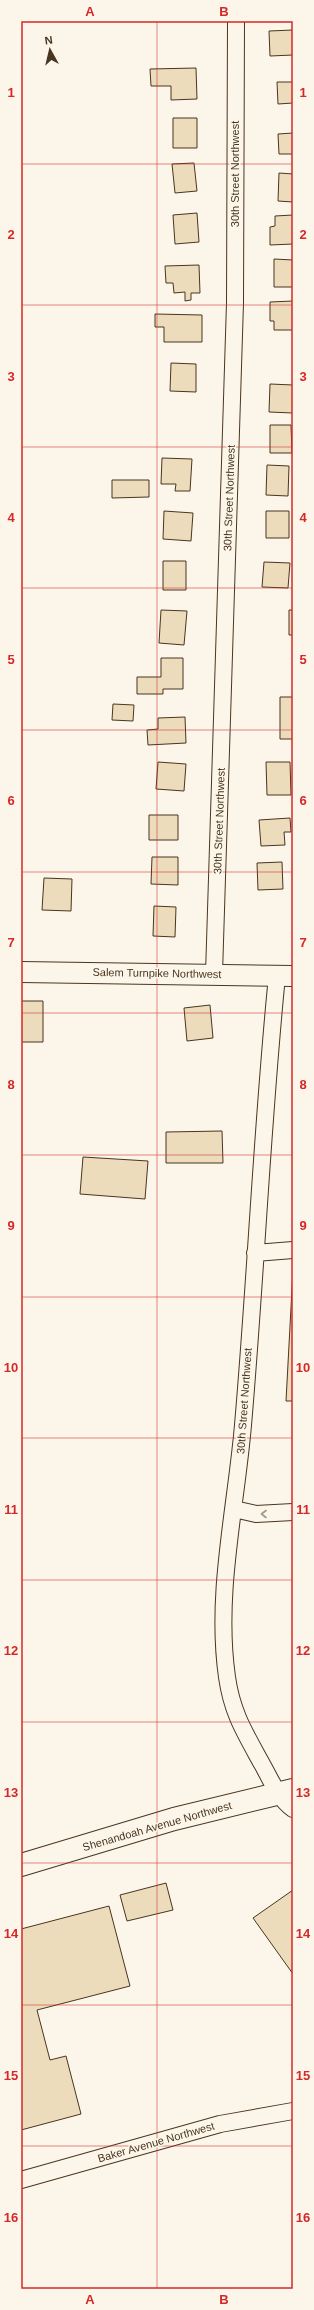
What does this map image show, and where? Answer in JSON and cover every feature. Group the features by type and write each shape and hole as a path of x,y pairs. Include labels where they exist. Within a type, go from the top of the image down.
{"main road":[{"name":"Shenandoah Avenue Northwest","path":"21,1865 174,1819 285,1792"}],"street":[{"name":"30th Street Northwest","path":"214,974 235,302 236,21"},
{"name":"Salem Turnpike Northwest","path":"21,972 285,976"},
{"name":"30th Street Northwest","path":"285,976 267,1077 244,1425 224,1598 227,1677 233,1705 243,1732 285,1792 293,1809"},
{"path":"255,1253 293,1250"},
{"path":"234,1509 256,1514 293,1512"},
{"name":"Baker Avenue Northwest","path":"21,2180 220,2124 293,2111"}],"building":[{"path":"293,30 293,55 270,56 269,31"},
{"path":"196,68 197,99 171,100 171,86 151,86 150,69"},
{"path":"277,82 293,82 293,103 278,104"},
{"path":"173,118 197,118 197,148 173,148"},
{"path":"293,133 293,154 279,154 278,134"},
{"path":"194,163 197,191 175,193 172,164"},
{"path":"279,173 293,174 293,202 278,201"},
{"path":"197,213 199,242 175,244 173,215"},
{"path":"293,215 293,244 270,245 270,227 275,226 275,216"},
{"path":"274,259 293,260 293,287 274,287"},
{"path":"199,265 200,293 191,293 191,300 185,301 185,292 174,293 173,283 166,283 165,266"},
{"path":"293,301 293,330 274,330 274,321 270,321 270,302"},
{"path":"155,314 202,315 202,342 164,342 164,327 155,327"},
{"path":"171,363 196,364 196,392 170,391"},
{"path":"270,384 293,385 293,413 269,412"},
{"path":"270,425 291,425 292,453 270,453"},
{"path":"162,458 192,459 190,491 175,491 176,484 161,484"},
{"path":"267,465 289,466 288,496 266,495"},
{"path":"112,480 149,480 149,497 112,498"},
{"path":"164,511 193,513 191,541 163,539"},
{"path":"266,511 289,511 289,538 266,538"},
{"path":"163,561 186,561 186,590 163,590"},
{"path":"264,562 290,563 288,588 262,587"},
{"path":"161,610 187,611 184,645 159,643"},
{"path":"289,610 293,610 293,635 289,635"},
{"path":"161,658 183,658 183,689 163,689 163,694 137,694 137,677 161,677"},
{"path":"280,697 293,697 293,739 280,739"},
{"path":"113,704 134,705 133,721 112,720"},
{"path":"185,717 186,743 148,745 147,730 158,729 158,718"},
{"path":"158,762 186,764 184,791 156,789"},
{"path":"266,762 290,762 291,795 267,795"},
{"path":"149,815 178,815 178,840 149,840"},
{"path":"290,818 291,832 284,832 285,845 261,846 259,820"},
{"path":"152,857 178,857 178,885 151,884"},
{"path":"282,862 283,889 258,890 257,863"},
{"path":"44,878 72,879 71,911 42,910"},
{"path":"154,906 176,907 175,937 153,936"},
{"path":"21,1001 43,1001 43,1042 21,1042"},
{"path":"210,1005 213,1038 187,1041 184,1008"},
{"path":"222,1131 223,1163 166,1163 166,1132"},
{"path":"83,1157 148,1161 145,1199 80,1194"},
{"path":"293,1270 293,1401 286,1401"},
{"path":"166,1883 173,1910 127,1921 120,1895"},
{"path":"293,1890 293,1974 253,1918"},
{"path":"109,1906 130,1986 37,2010 50,2060 66,2056 81,2114 21,2130 21,1929"}]}
